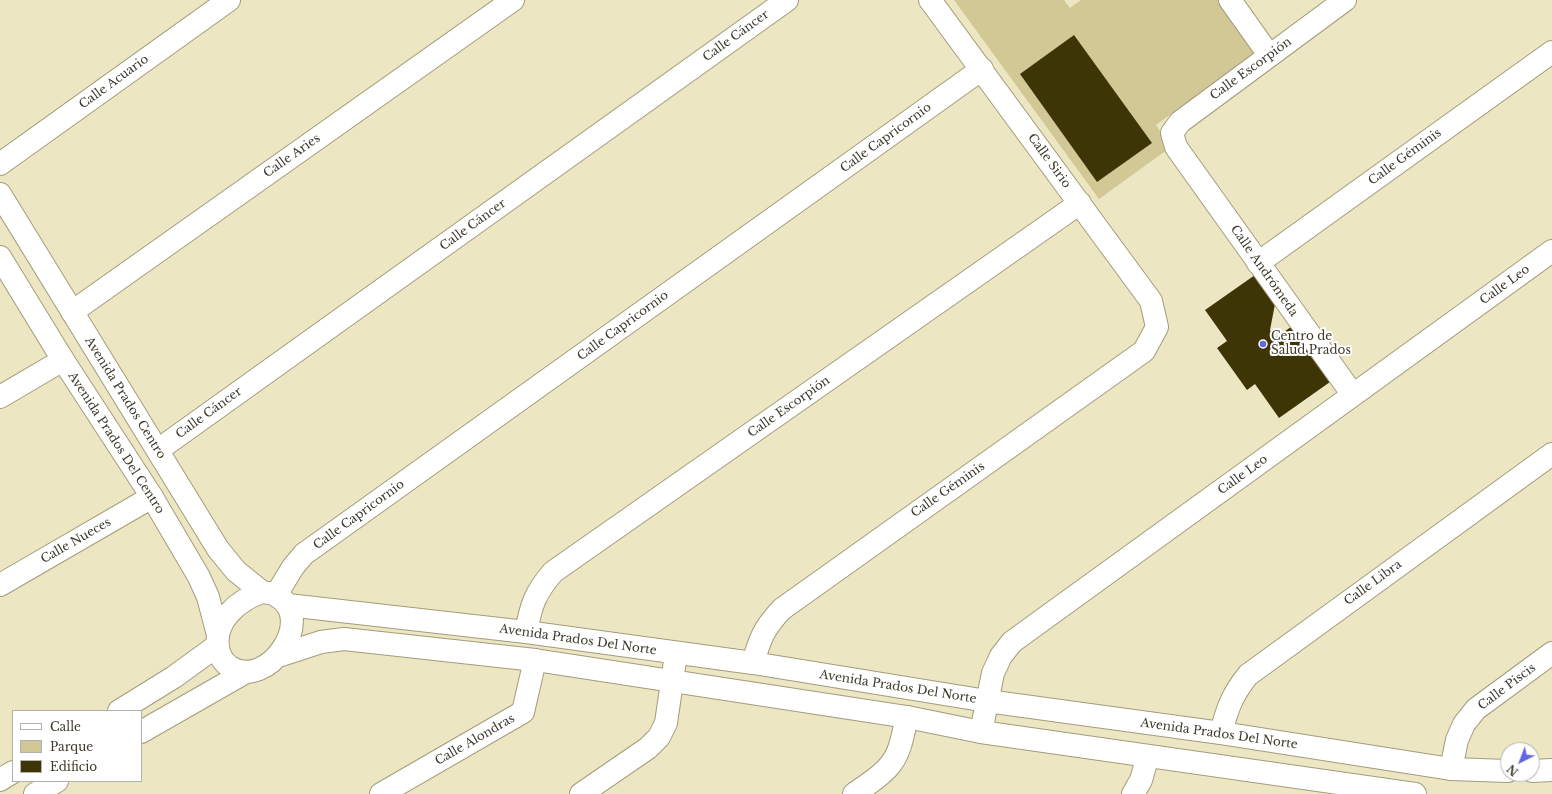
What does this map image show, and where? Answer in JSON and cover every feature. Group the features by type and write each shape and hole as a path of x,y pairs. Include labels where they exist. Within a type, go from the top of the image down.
{"street":[{"name":"Calle Acuario","path":"0,164 229,0"},
{"name":"Calle Aries","path":"72,312 512,0"},
{"name":"Calle Cáncer","path":"158,450 787,0"},
{"name":"Calle Sirio","path":"930,0 1151,301 1157,327"},
{"path":"1230,0 1269,55"},
{"name":"Calle Escorpión","path":"1176,147 1172,133 1180,122 1345,0"},
{"name":"Calle Géminis","path":"1258,262 1552,52"},
{"name":"Calle Capricornio","path":"275,597 293,568 304,554 982,69"},
{"name":"Calle Andrómeda","path":"1176,147 1353,395"},
{"name":"Avenida Prados Centro","path":"0,194 218,549 236,571 275,597"},
{"name":"Calle Escorpión","path":"526,632 530,610 540,587 553,572 1080,203"},
{"name":"Calle Leo","path":"981,732 993,672 1001,656 1012,642 1552,251"},
{"name":"Avenida Prados Del Centro","path":"0,257 63,360 152,497 199,577 208,598 218,640"},
{"name":"Calle Géminis","path":"753,663 758,644 767,625 782,609 1144,351 1157,327"},
{"path":"0,397 63,360"},
{"name":"Calle Libra","path":"1221,733 1228,707 1236,689 1248,675 1552,454"},
{"name":"Calle Nueces","path":"0,585 152,497"},
{"path":"142,731 246,672 257,670 268,664 278,656 287,643 291,631 292,618 275,597 250,596 238,604 227,615 220,626 218,640 219,655 226,664 235,670 246,672"},
{"name":"Avenida Prados Del Norte","path":"275,597 676,654 753,663 987,702 1221,733 1451,769 1500,771"},
{"path":"278,656 321,642 344,639 536,660 907,717 981,732 1148,756 1367,791 1415,794"},
{"path":"121,710 174,677 218,640"},
{"name":"Calle Piscis","path":"1451,769 1457,740 1464,724 1476,709 1552,653"},
{"path":"581,794 648,748 659,737 666,723 676,654"},
{"name":"Calle Alondras","path":"381,794 523,712 536,660"},
{"path":"854,794 891,764 899,748 907,717"},
{"path":"1133,794 1141,780 1148,756"},
{"path":"1540,771 1552,770"},
{"path":"0,780 12,773"},
{"path":"35,794 55,782"}],"green space":[{"path":"954,0 1064,0 1070,8 1081,0 1221,0 1258,51 1156,125 1171,147 1099,199"}],"building":[{"path":"1074,35 1152,143 1097,182 1020,74"},
{"name":"Centro de Salud Prados","path":"1255,275 1275,304 1270,330 1275,338 1291,327 1330,382 1279,418 1255,384 1247,390 1217,348 1227,341 1205,310"}],"place":[{"name":"Centro de Salud Prados","path":"1263,344"}]}
